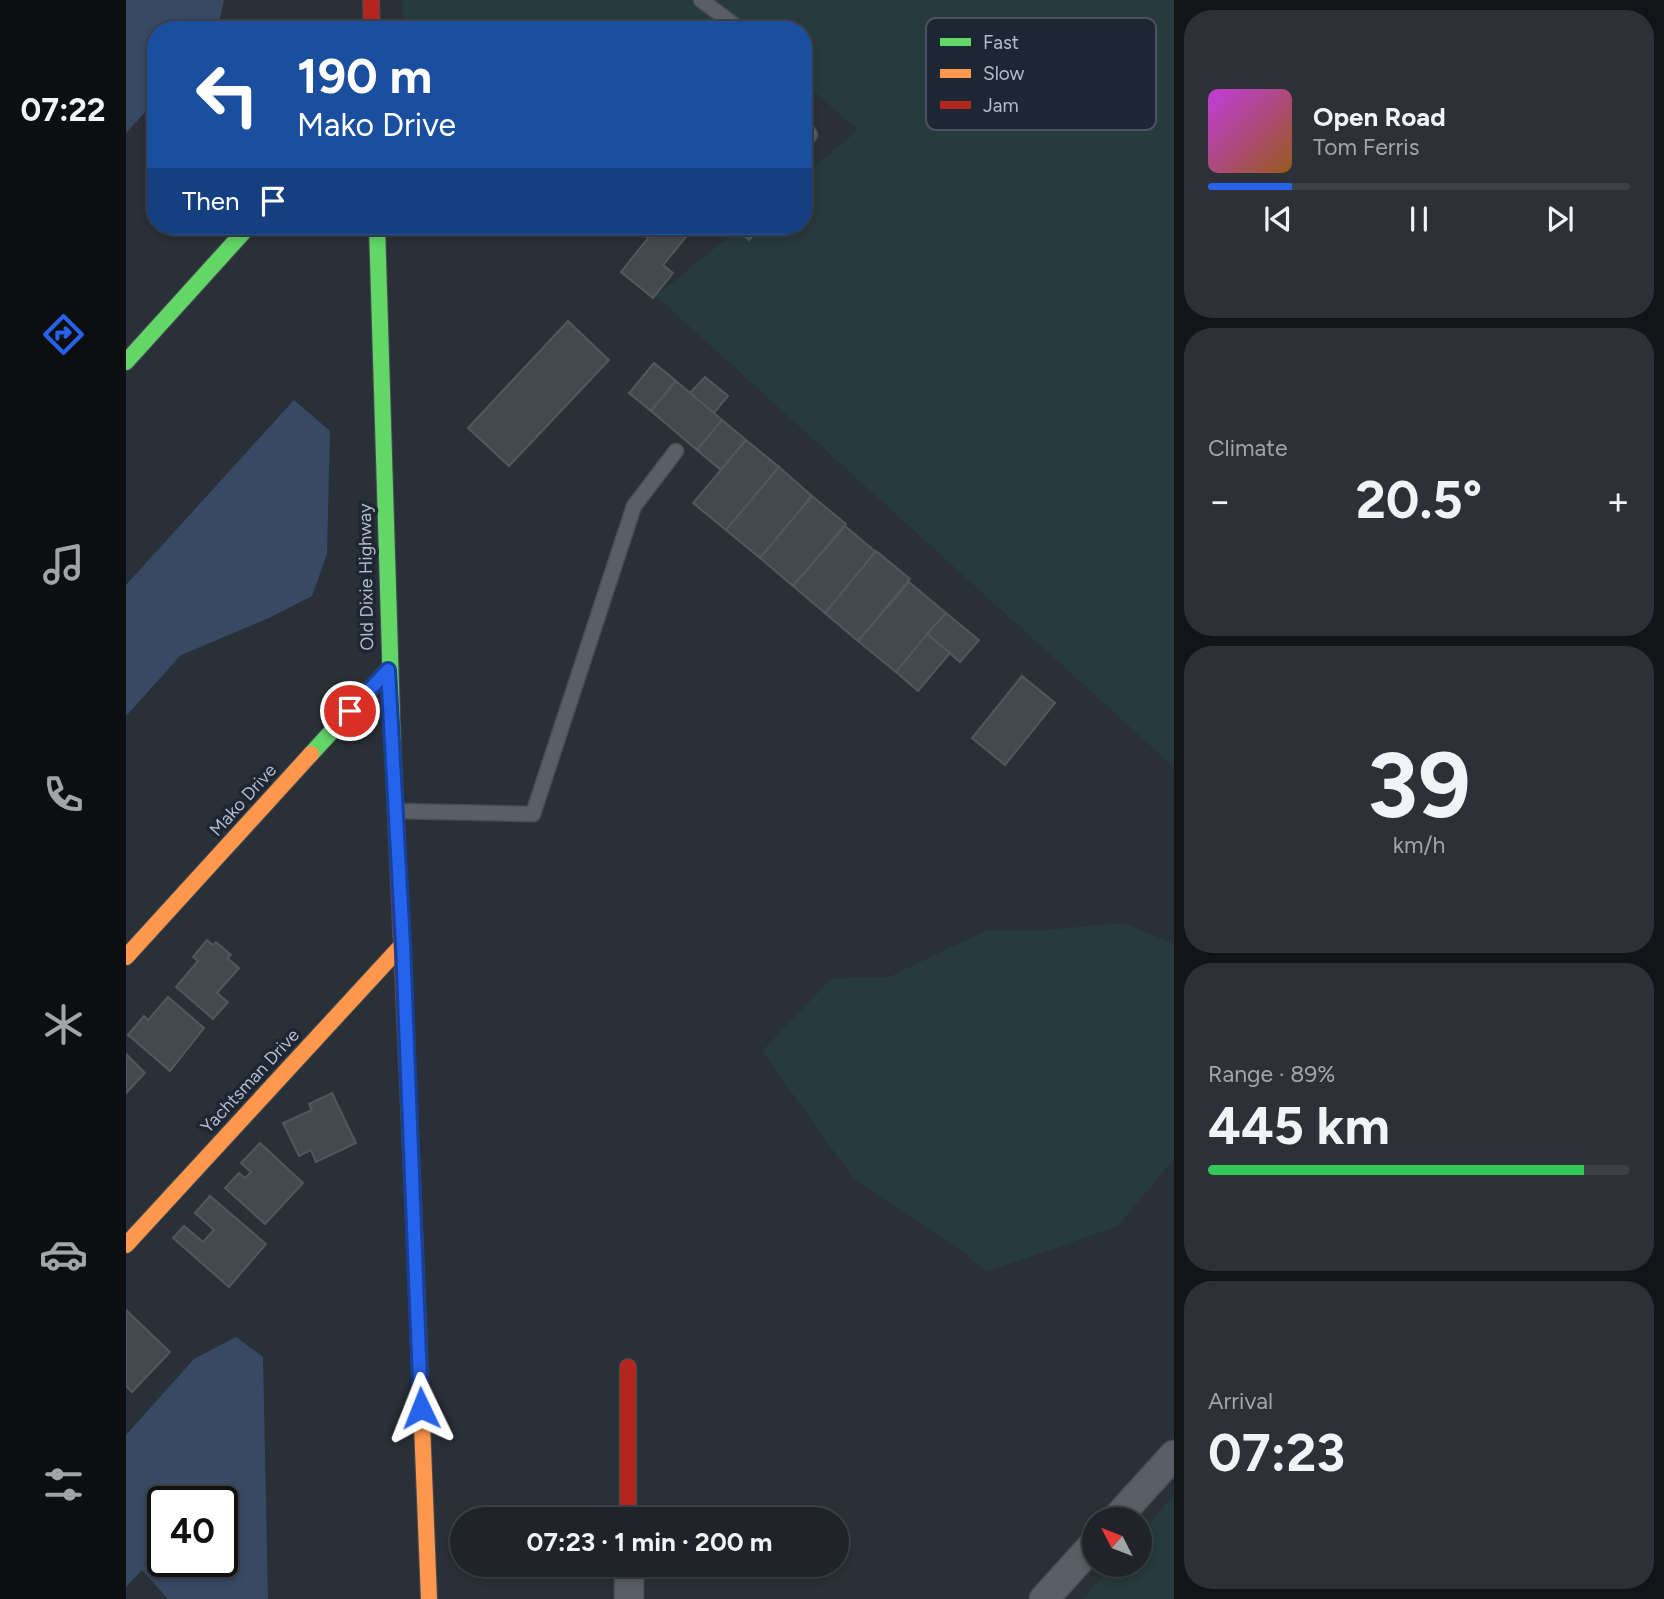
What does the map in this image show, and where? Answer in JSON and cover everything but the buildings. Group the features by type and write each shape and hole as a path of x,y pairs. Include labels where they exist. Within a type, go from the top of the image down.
{"street":[{"path":"371,0 372,21"},
{"path":"126,362 241,235"},
{"name":"Old Dixie Highway","path":"377,235 388,670 403,944 429,1599"},
{"name":"Mako Drive","path":"126,957 388,670"},
{"name":"Yachtsman Drive","path":"126,1245 403,944"},
{"path":"628,1367 628,1507"},
{"path":"1127,1507 1174,1455"},
{"path":"1044,1599 1082,1557"},
{"path":"629,1577 629,1599"}],"lane":[{"path":"701,0 729,21"},
{"path":"396,811 533,814 634,506 676,451"}],"green space":[{"path":"402,0 1174,0 1174,767 656,296 731,235 812,235 812,168 858,130 812,90 812,21 403,21"},
{"path":"1123,923 1174,944 1174,1159 1118,1226 987,1272 961,1250 853,1178 762,1051 832,978 889,977 987,930 1045,930"},
{"path":"1174,1495 1174,1599 1083,1599 1102,1577 1152,1577 1152,1520"}],"water":[{"path":"126,0 224,0 219,21 147,21 147,110 126,133"},
{"path":"294,400 330,431 327,554 312,596 269,618 181,655 126,716 126,585"},
{"path":"236,1337 263,1357 268,1599 168,1599 148,1577 238,1577 238,1486 147,1486 147,1576 142,1570 126,1587 126,1435 194,1359"}],"traffic: fast":[{"path":"126,362 241,235"},
{"path":"377,235 393,753"},
{"path":"311,754 388,670"}],"traffic: slow":[{"path":"126,957 311,754"},
{"path":"126,1245 403,944"},
{"path":"413,1198 429,1599"}],"traffic: jam":[{"path":"371,0 372,21"},
{"path":"393,753 413,1198"},
{"path":"628,1367 628,1507"}],"route":[{"path":"350,711 388,670 403,944 421,1408"}]}
